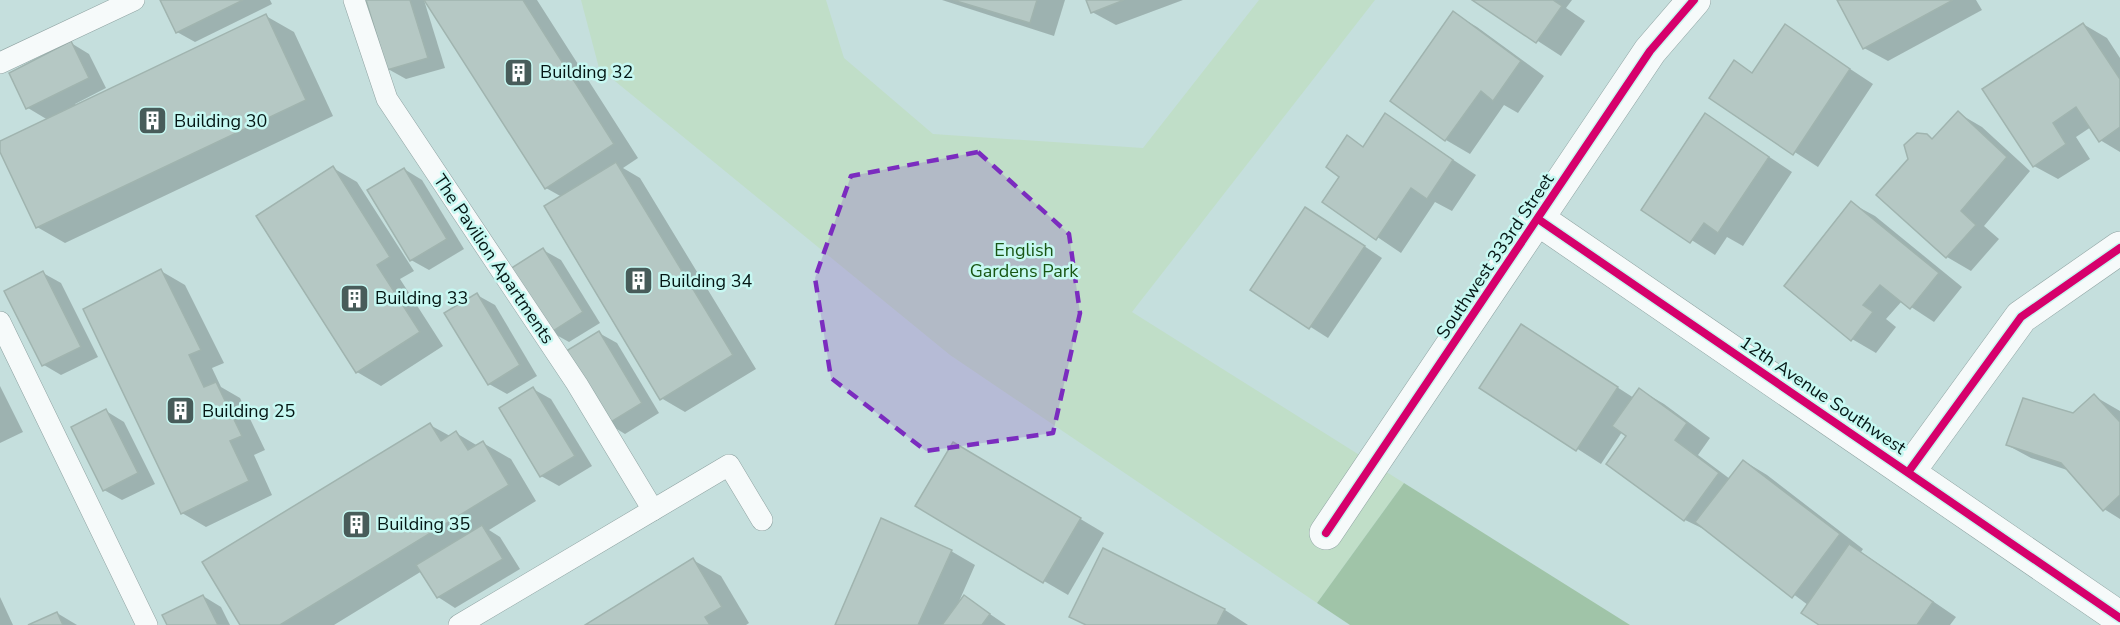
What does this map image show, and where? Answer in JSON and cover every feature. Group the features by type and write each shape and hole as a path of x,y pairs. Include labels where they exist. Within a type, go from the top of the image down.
{"street":[{"name":"Southwest 333rd Street","path":"1326,533 1650,51 1694,0"},
{"name":"12th Avenue Southwest","path":"1538,219 1909,471 2120,618"},
{"path":"1909,471 2021,317 2120,248"}],"lane":[{"path":"0,63 134,0"},
{"name":"The Pavilion Apartments","path":"354,0 387,99 577,384 653,510"},
{"path":"0,322 147,625"},
{"path":"459,625 729,465 762,520"}],"highlighted area":[{"path":"978,152 1069,234 1080,313 1053,433 926,451 831,378 815,278 851,176"}],"green space":[{"name":"English Gardens Park","path":"581,0 826,0 844,58 933,134 1143,148 1259,0 1375,0 1132,312 1404,483 1317,603 950,355 599,68"},
{"path":"1404,483 1630,625 1350,625 1317,603"}],"building":[{"path":"160,0 243,0 176,33"},
{"path":"366,0 410,0 428,58 387,70"},
{"name":"Building 32","path":"424,0 523,0 614,144 545,189"},
{"path":"953,0 1037,0 1030,23"},
{"path":"1086,0 1124,0 1091,13"},
{"path":"1472,0 1553,0 1562,6 1536,43"},
{"path":"1837,0 1953,0 1863,49"},
{"path":"1453,11 1521,61 1493,101 1481,91 1445,141 1390,101"},
{"name":"Building 30","path":"266,14 306,100 36,228 0,152 0,141"},
{"path":"2083,23 2120,79 2120,127 2099,142 2076,107 2053,123 2066,144 2033,167 1982,89"},
{"path":"1785,24 1850,69 1793,155 1709,98 1734,60 1752,73"},
{"path":"71,41 89,78 26,109 9,73"},
{"path":"1958,111 2007,157 1961,211 1976,225 1946,258 1876,195 1908,159 1904,145 1917,133 1927,134 1932,139"},
{"path":"1385,113 1453,160 1427,199 1411,188 1376,240 1322,202 1339,177 1326,167 1347,135 1363,147"},
{"path":"1705,113 1769,157 1718,233 1704,223 1690,243 1641,210"},
{"name":"Building 34","path":"616,162 733,355 660,400 544,206"},
{"name":"Building 33","path":"333,166 390,257 377,265 420,332 356,373 256,216"},
{"path":"404,168 447,239 410,261 367,190"},
{"path":"1851,201 1939,273 1910,309 1880,285 1863,305 1873,312 1851,341 1784,286"},
{"path":"1305,207 1365,246 1309,329 1250,290"},
{"path":"543,248 583,312 550,333 510,269"},
{"name":"Building 25","path":"161,269 201,350 189,355 204,387 216,382 242,436 230,441 249,481 181,514 83,309"},
{"path":"43,271 81,347 42,366 4,291"},
{"path":"477,293 520,365 488,385 444,313"},
{"path":"1521,324 1618,387 1576,451 1479,388"},
{"path":"599,331 642,403 606,425 563,353"},
{"path":"533,387 575,456 540,477 499,408"},
{"path":"1639,388 1687,423 1675,440 1719,473 1684,521 1606,464 1626,436 1612,426"},
{"path":"2094,394 2120,422 2120,495 2103,511 2061,463 2006,445 2023,398 2073,413"},
{"path":"106,409 138,473 103,491 71,427"},
{"name":"Building 35","path":"430,423 441,441 456,431 468,450 483,441 509,485 280,625 240,625 202,562"},
{"path":"953,442 1081,518 1043,583 915,506"},
{"path":"1743,460 1840,534 1792,598 1695,522"},
{"path":"881,518 952,550 918,625 835,625"},
{"path":"482,525 503,559 437,598 416,565"},
{"path":"1849,544 1933,602 1917,625 1819,625 1801,613"},
{"path":"1103,548 1225,609 1217,625 1086,625 1069,617"},
{"path":"693,558 722,607 705,617 710,625 585,625"},
{"path":"203,595 218,625 167,625 162,615"},
{"path":"964,595 990,614 982,625 942,625"},
{"path":"57,612 63,625 28,625"}],"cycle path":[{"path":"1326,533 1650,51 1694,0"},
{"path":"1538,219 2120,618"},
{"path":"1909,471 2021,317 2120,248"}],"place":[{"name":"Building 32","path":"519,72"},
{"name":"Building 30","path":"153,121"},
{"name":"Building 34","path":"638,281"},
{"name":"Building 33","path":"354,298"},
{"name":"Building 25","path":"181,411"},
{"name":"Building 35","path":"356,524"}]}
